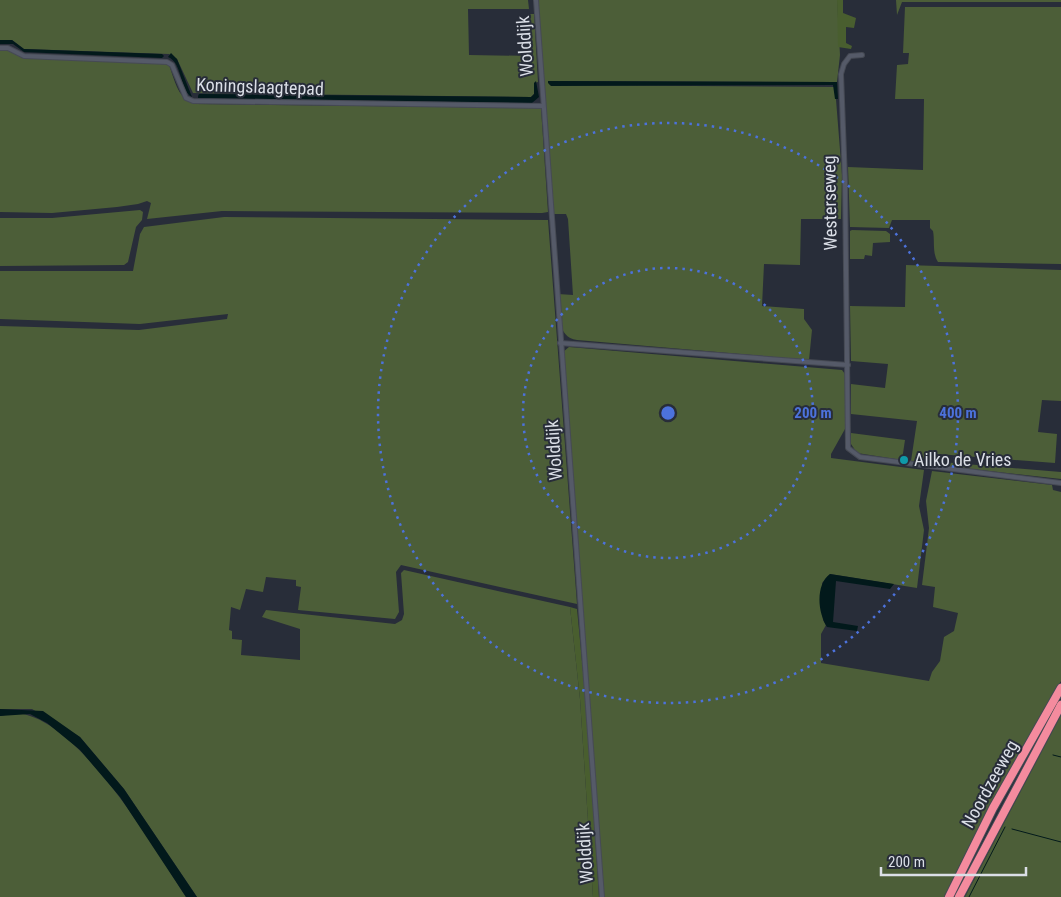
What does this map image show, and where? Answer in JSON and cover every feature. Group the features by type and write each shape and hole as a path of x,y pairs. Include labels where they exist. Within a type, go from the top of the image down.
{"highway":[{"name":"Noordzeeweg","path":"949,897 993,808 1061,688"},
{"name":"Noordzeeweg","path":"959,897 1061,705"}],"street":[{"name":"Wolddijk","path":"536,0 602,897"},
{"name":"Koningslaagtepad","path":"0,48 8,48 24,56 167,62 172,65 186,98 193,100 543,106"},
{"name":"Westerseweg","path":"862,55 850,56 844,64 841,74 848,366 847,443 851,452 856,456 1061,483"},
{"path":"560,343 848,366"}],"green space":[{"path":"0,0 528,0 529,9 468,9 469,55 533,56 529,14 534,14 538,82 534,83 534,94 531,97 193,93 177,59 169,54 24,49 12,40 0,40"},
{"path":"538,0 837,0 840,55 837,82 562,81 549,85 835,87 842,175 841,219 801,219 800,265 764,264 762,306 804,309 804,319 812,330 809,360 577,340 565,334 560,323 558,294 573,295 568,219 566,214 553,214"},
{"path":"837,0 843,0 843,13 856,18 854,28 846,27 846,43 852,46 851,49 838,47"},
{"path":"896,0 1061,0 1061,2 902,2 897,15"},
{"path":"905,7 1061,7 1061,264 938,262 935,255 930,220 892,220 889,228 850,227 848,167 923,170 924,99 895,99 897,65 908,64 909,53 903,53"},
{"path":"0,49 8,49 22,57 166,63 169,65 181,94 190,102 196,104 541,108 548,212 222,211 147,219 151,203 147,201 117,207 52,213 0,212"},
{"path":"140,210 143,212 142,220 136,227 128,262 124,265 0,266 0,218 52,218"},
{"path":"224,217 548,220 577,604 401,565 396,572 399,612 395,619 298,610 301,587 296,586 296,580 266,577 263,592 246,589 240,610 231,607 229,630 232,631 232,639 242,640 241,655 300,660 300,629 262,617 266,610 395,624 402,620 404,614 401,573 404,570 570,607 580,699 593,897 197,897 124,789 80,737 32,709 0,709 0,326 139,330 227,319 228,314 140,324 0,319 0,271 133,271 140,234 144,227"},
{"path":"850,231 886,231 890,234 890,242 873,243 872,256 865,255 864,259 850,259"},
{"path":"906,265 1061,270 1061,401 1042,400 1038,432 1057,434 1055,463 938,454 918,462 911,461 917,421 851,414 851,384 885,388 888,364 851,361 850,306 905,307"},
{"path":"569,347 842,370 845,374 845,429 831,454 831,458 924,470 919,506 924,530 917,588 830,574 822,583 823,620 826,625 821,634 821,663 929,681 932,672 940,661 944,637 954,631 958,613 933,607 935,587 922,585 929,528 926,501 932,471 1052,485 1053,490 1061,492 1061,681 988,810 944,897 604,897 563,352"},
{"path":"851,433 905,440 902,460 857,453 851,444"},
{"path":"942,462 1061,472 1061,479 954,467 942,465"},
{"path":"570,607 577,609 588,724 599,897 593,897 580,699"},
{"path":"16,713 40,720 65,737 89,760 135,818 186,897 0,897 0,716"},
{"path":"1061,715 1061,897 965,897"}],"shaded area":[{"path":"0,40 12,40 24,49 162,54 164,56 162,58 24,52 13,44 0,44"},
{"path":"171,53 177,59 192,97 185,89 179,70 173,60 168,57"},
{"path":"536,81 539,97 532,103 198,98 199,94 531,97 534,94 534,83"},
{"path":"548,81 837,82 838,99 835,99 833,85 551,86"},
{"path":"830,574 894,584 890,589 836,581 833,622 858,626 857,631 827,627 819,599 822,585"},
{"path":"0,709 43,711 80,737 124,789 197,897 186,897 120,797 80,750 47,723 30,714 0,716"}],"waterway":[{"path":"1053,755 1061,757"},
{"path":"969,897 1005,827"},
{"path":"1012,829 1061,842"}],"place":[{"name":"Ailko de Vries","path":"904,460"}]}
